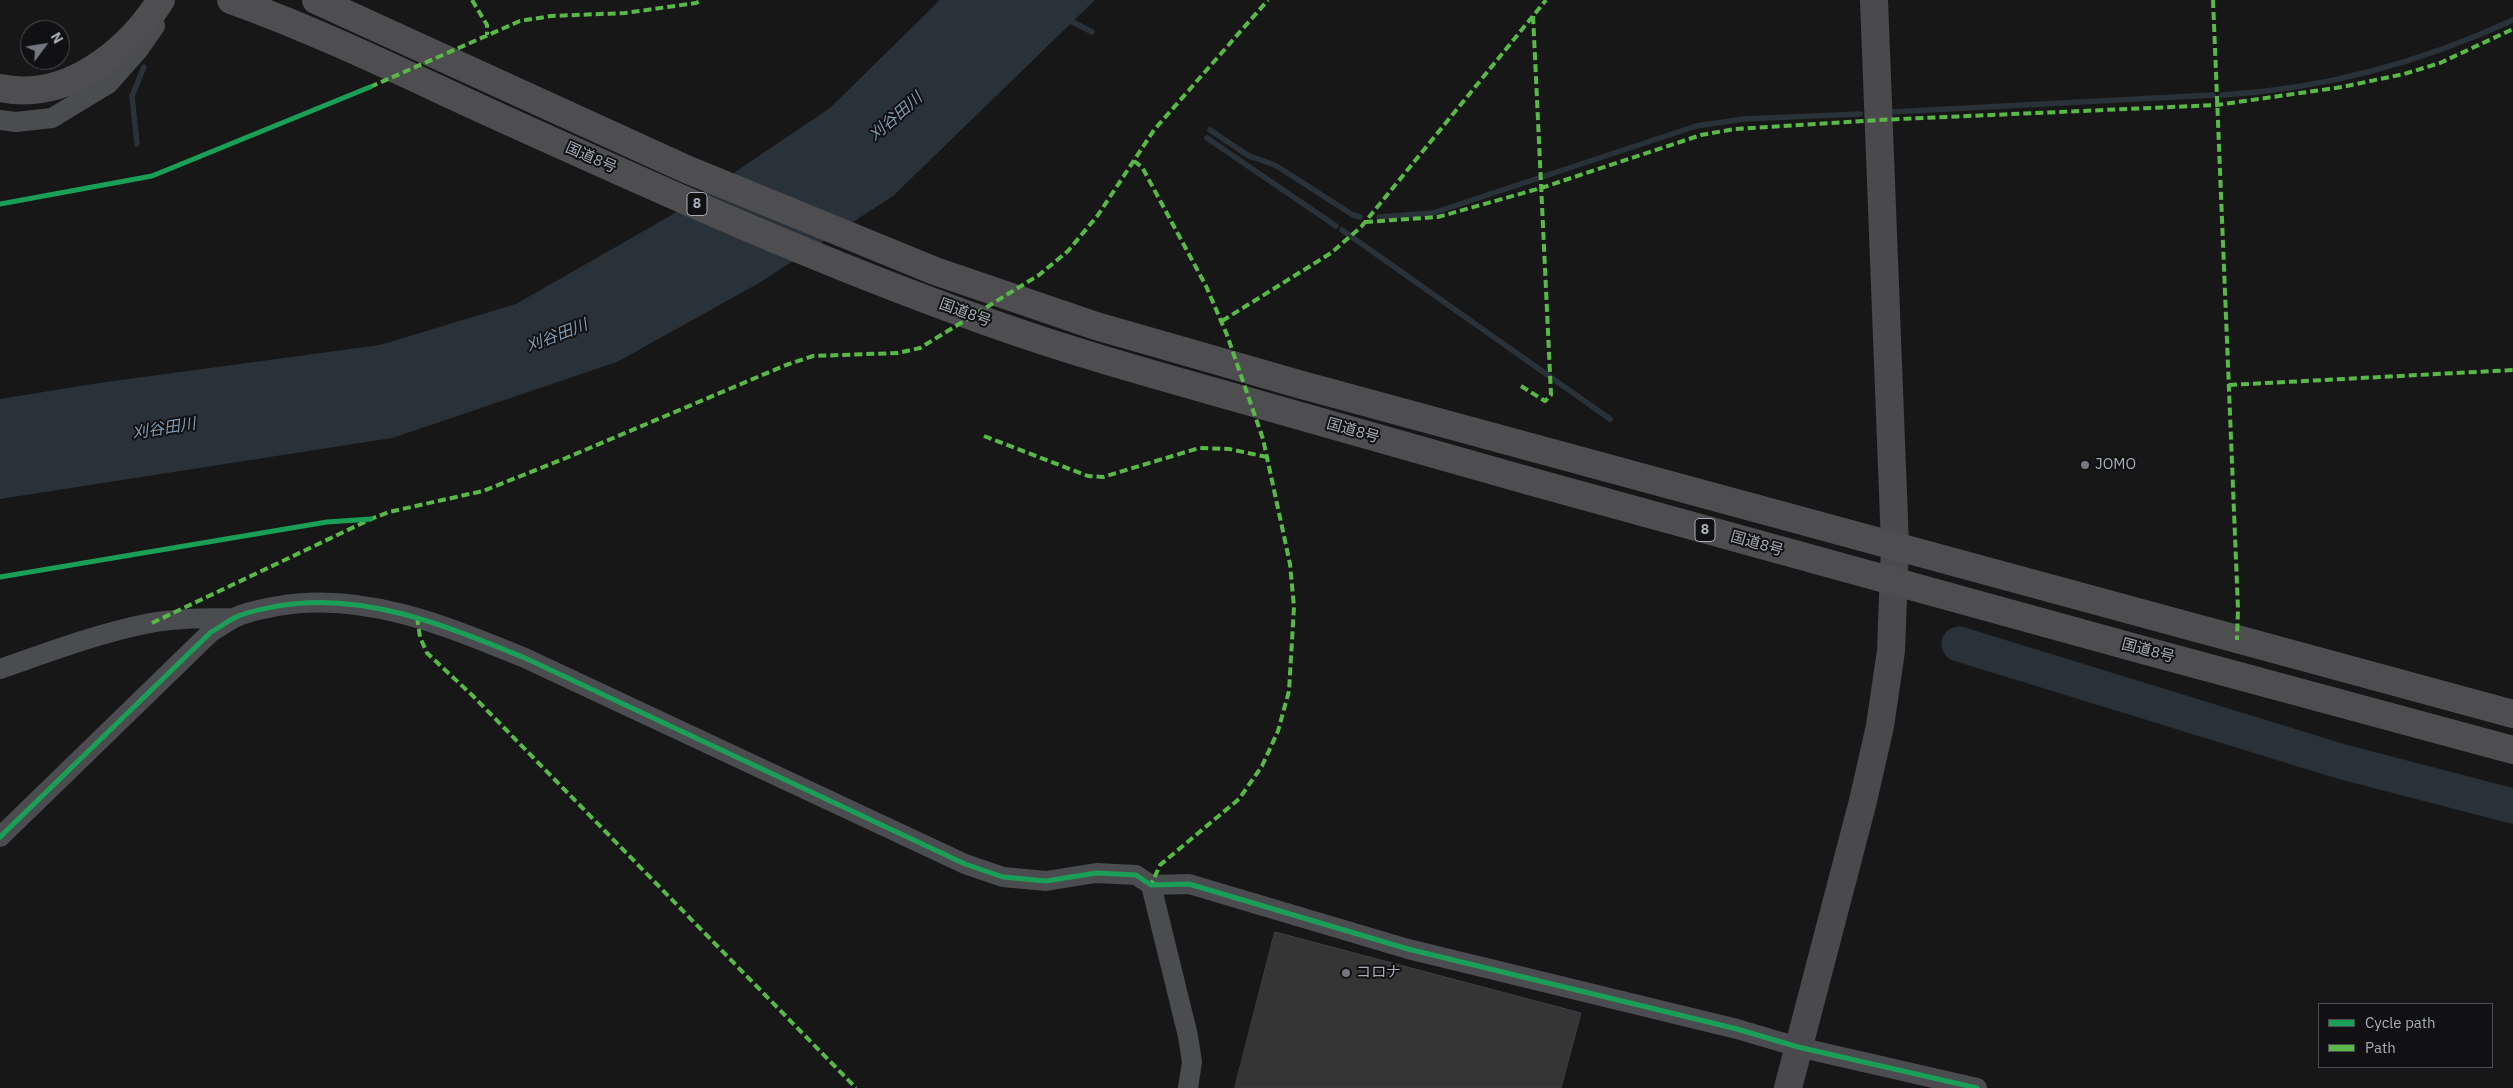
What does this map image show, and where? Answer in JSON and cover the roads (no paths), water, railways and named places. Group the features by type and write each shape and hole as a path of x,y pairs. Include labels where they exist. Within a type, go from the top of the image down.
{"highway":[{"path":"0,88 14,91 44,90 70,82 103,62 126,42 148,21 161,0"},
{"name":"国道8号","path":"231,0 283,18 354,49 493,115 669,193 902,290 989,323 1150,373 1895,583 2513,750"},
{"name":"国道8号","path":"316,0 695,172 935,271 1096,326 1256,372 2513,714"}],"street":[{"path":"0,120 16,122 52,118 108,84 139,50 173,0"},
{"path":"1788,1088 1880,726 1891,651 1895,545 1874,0"},
{"path":"0,837 205,638 234,618 255,610 294,603 353,605 417,617 453,628 525,658 965,864 1003,877 1046,881 1104,873 1136,875 1151,884 1189,884 1408,949 1737,1030 1798,1047 1978,1088"},
{"path":"0,669 110,633 152,623 190,618 234,618"},
{"path":"1151,884 1188,1036 1192,1062 1188,1088"}],"water":[{"name":"刈谷田川","path":"940,0 1095,0 893,196 759,283 617,362 392,438 0,499 0,399 99,383 380,345 516,304 670,216 830,108"}],"waterway":[{"path":"1067,19 1092,32"},
{"path":"2222,95 2297,87 2371,71 2443,49 2513,20"},
{"path":"137,144 132,96 144,67"},
{"path":"1891,112 2213,95"},
{"path":"1379,217 1433,213 1696,126 1744,119 1860,114"},
{"path":"1210,130 1249,156 1275,165 1353,215 1360,217"},
{"path":"1207,138 1336,226"},
{"path":"1342,230 1610,419"},
{"path":"1959,644 2343,762 2513,806"}],"place":[{"name":"JOMO","path":"2085,465"},
{"name":"コロナ","path":"1346,973"}]}
